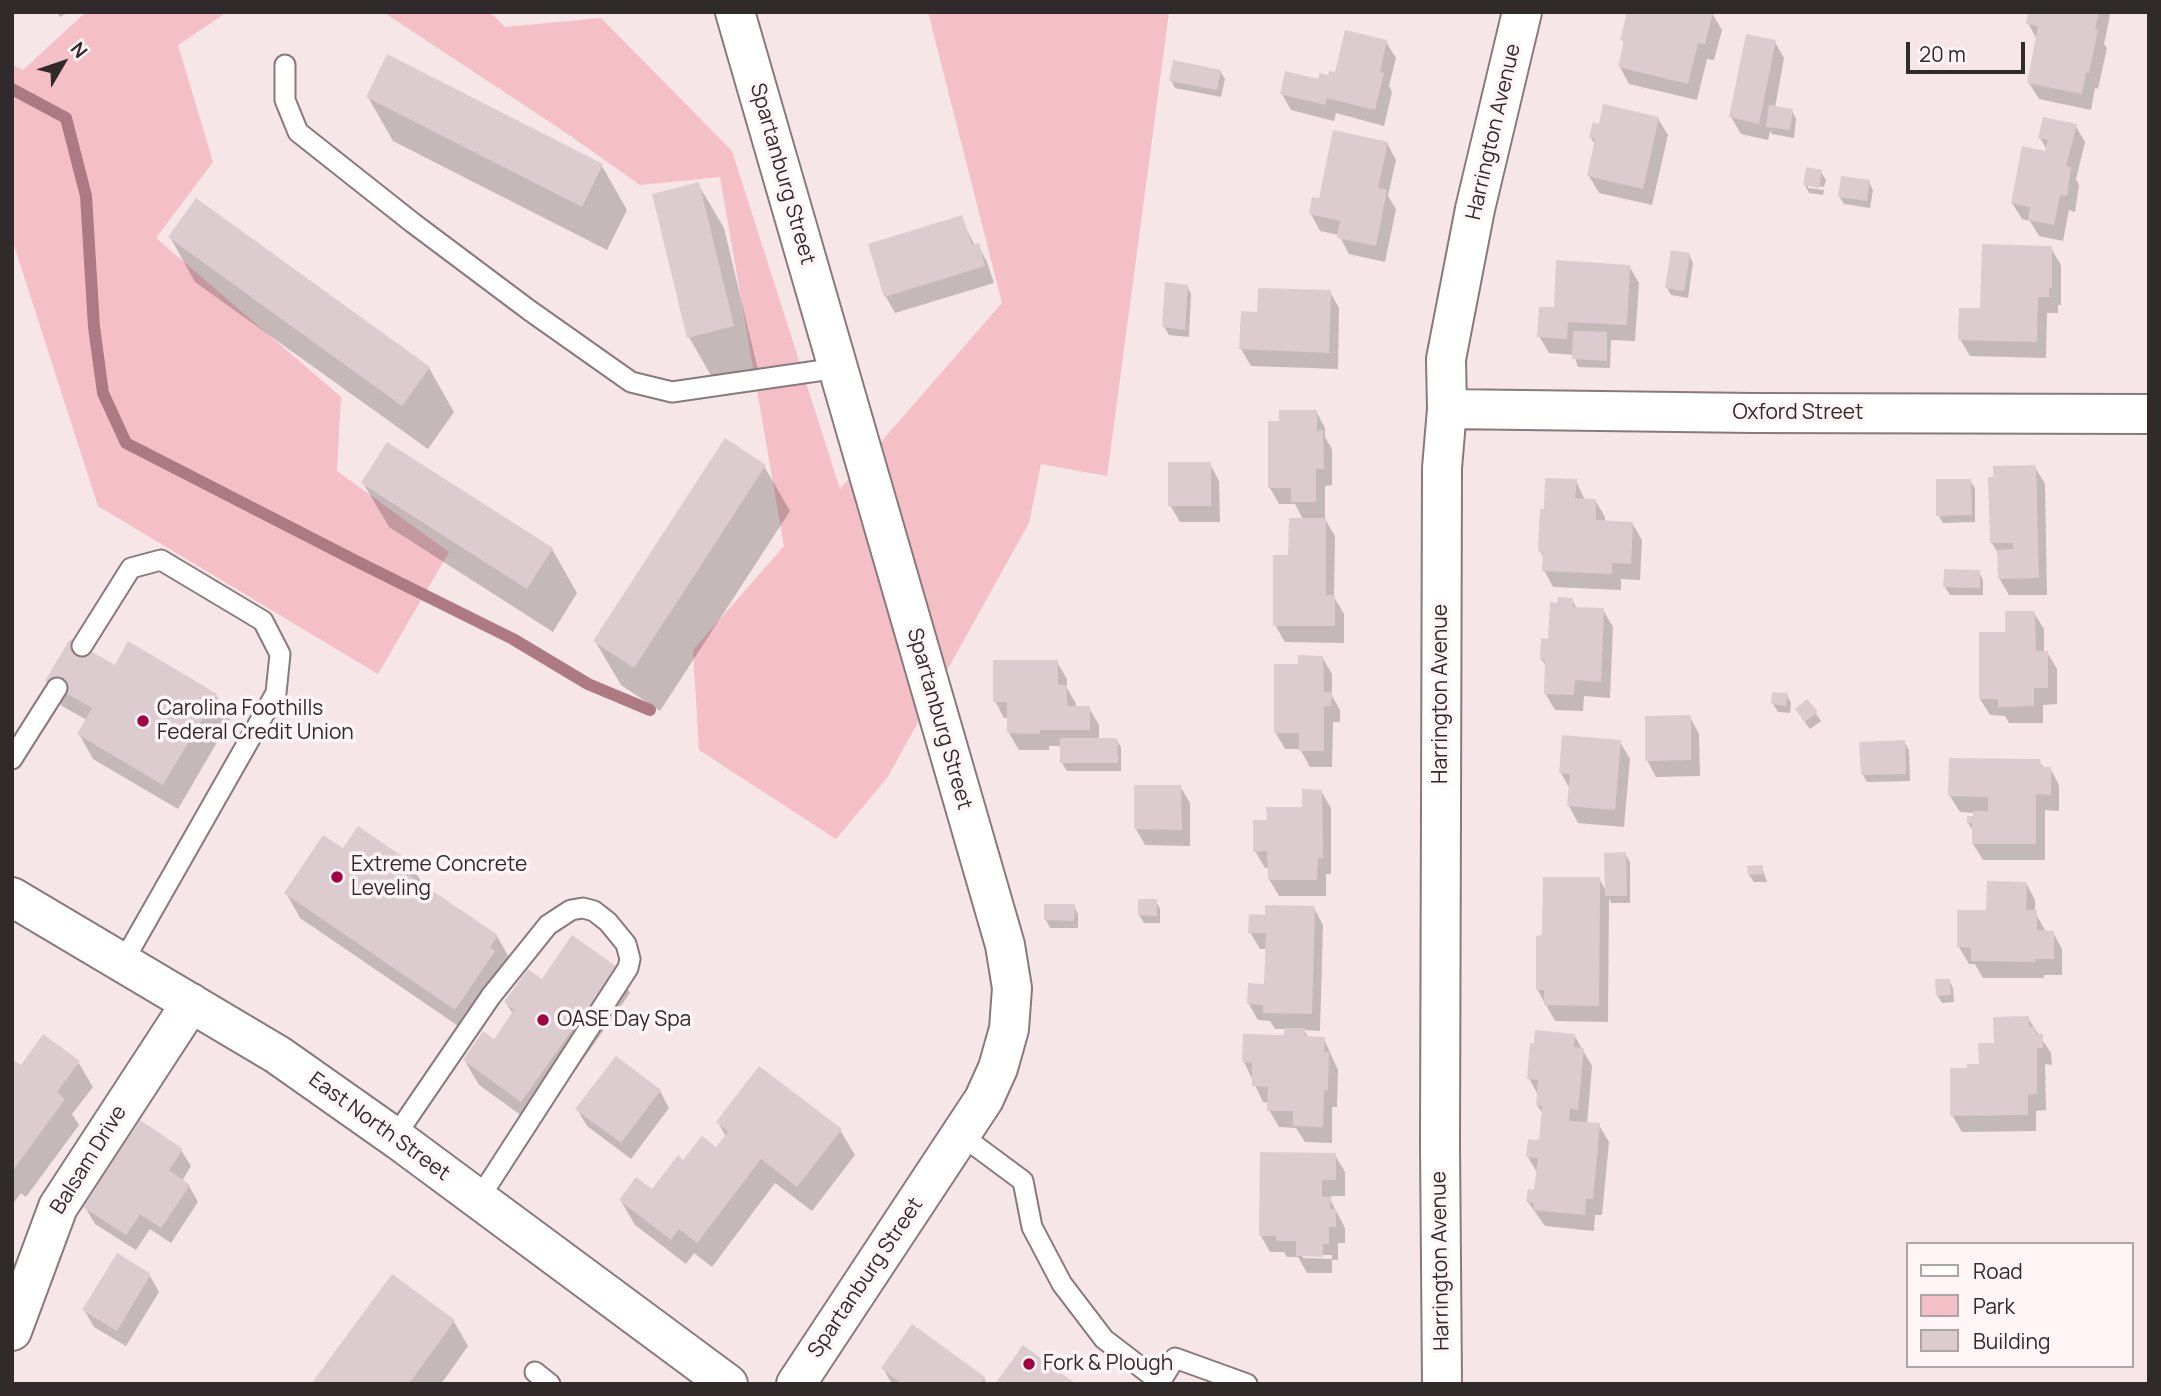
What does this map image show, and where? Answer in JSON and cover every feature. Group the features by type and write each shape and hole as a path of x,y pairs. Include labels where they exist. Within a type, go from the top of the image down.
{"street":[{"name":"Spartanburg Street","path":"735,12 1005,945 1012,988 1009,1029 998,1068 985,1099 796,1384"},
{"name":"Harrington Avenue","path":"1442,1384 1442,468 1447,409 1446,359 1475,209 1522,12"},
{"name":"Oxford Street","path":"1447,409 2149,414"},
{"name":"East North Street","path":"12,897 278,1055 478,1200 706,1377"},
{"name":"Balsam Drive","path":"12,1331 58,1207 191,1003"}],"lane":[{"path":"285,65 285,100 298,132 413,223 631,382 672,392 838,368"},
{"path":"82,646 131,568 161,560 263,621 280,654 276,693 123,961"},
{"path":"12,759 57,688"},
{"path":"394,1138 491,996 548,925 571,910 583,908 594,911 626,944 630,959 628,968 478,1200"},
{"path":"961,1135 1023,1181 1032,1227 1062,1283 1104,1339 1160,1383 1175,1358 1247,1384"}],"green space":[{"path":"86,12 227,12 178,45 213,162 156,238 341,397 337,471 449,552 378,674 98,506 12,239 12,65 23,70"},
{"path":"383,12 490,12 505,27 601,18 732,151 840,489 1002,303 928,12 1169,12 1107,476 1041,464 1029,523 887,778 836,839 699,750 693,650 784,546 720,177 640,185"}],"building":[{"path":"1627,12 1713,12 1705,44 1698,43 1688,84 1618,67 1624,41 1620,40"},
{"path":"2028,12 2099,12 2095,29 2098,30 2082,94 2027,83 2038,26 2026,24"},
{"path":"1345,30 1387,40 1380,72 1384,73 1375,110 1327,98 1325,105 1280,94 1285,71 1318,79 1320,73 1328,75 1329,71 1335,72"},
{"path":"1746,34 1776,40 1759,124 1729,117"},
{"path":"387,54 603,164 582,207 366,97"},
{"path":"1173,60 1221,70 1217,90 1169,81"},
{"path":"1603,104 1659,117 1643,189 1587,176 1595,139 1589,138 1593,122 1599,124"},
{"path":"1769,105 1793,109 1790,130 1766,127"},
{"path":"2043,117 2077,124 2066,166 2071,167 2067,196 2060,195 2054,225 2028,220 2030,207 2011,203 2022,146 2045,151 2048,140 2038,138"},
{"path":"1333,130 1388,142 1378,188 1387,190 1376,246 1337,238 1340,221 1309,214 1312,197 1319,198"},
{"path":"1806,167 1822,170 1819,188 1803,185"},
{"path":"1841,176 1870,180 1867,201 1838,197"},
{"path":"699,182 734,326 687,338 652,194"},
{"path":"196,198 430,367 402,406 168,237"},
{"path":"962,215 972,245 979,243 985,266 884,297 868,244"},
{"path":"1982,244 2052,246 2052,288 2049,288 2049,297 2038,297 2037,342 1958,340 1959,308 1980,308"},
{"path":"1671,250 1690,253 1684,291 1665,288"},
{"path":"1556,260 1630,265 1627,325 1568,322 1567,339 1537,337 1539,307 1554,307"},
{"path":"1165,282 1188,285 1185,330 1162,327"},
{"path":"1258,288 1331,290 1329,353 1239,349 1241,311 1257,312"},
{"path":"1573,331 1607,332 1607,361 1572,359"},
{"path":"1279,410 1317,410 1317,431 1323,430 1324,469 1316,469 1316,502 1291,502 1291,488 1268,488 1268,421 1279,421"},
{"path":"725,438 766,465 634,668 593,641"},
{"path":"387,442 553,548 527,589 361,483"},
{"path":"1168,462 1211,462 1211,506 1168,506"},
{"path":"2036,465 2039,578 1998,579 1997,550 2013,549 2013,543 1990,543 1988,477 1993,477 1993,466"},
{"path":"1545,478 1577,479 1575,498 1596,499 1596,520 1633,522 1631,564 1612,563 1612,574 1542,571 1543,552 1538,551"},
{"path":"1936,479 1971,479 1972,515 1936,516"},
{"path":"1289,518 1326,518 1326,595 1335,595 1335,626 1273,626 1273,555 1288,555"},
{"path":"1944,569 1980,570 1980,588 1943,587"},
{"path":"1558,597 1573,598 1573,607 1604,608 1601,682 1575,680 1574,695 1544,694 1545,660 1540,660 1541,638 1548,639 1550,602 1557,603"},
{"path":"2005,611 2035,611 2036,651 2048,651 2048,688 2034,688 2034,706 1998,707 1998,699 1979,699 1979,632 2005,632"},
{"name":"Carolina Foothills Federal Credit Union","path":"70,639 115,665 128,641 217,694 163,785 77,734 92,708 45,681"},
{"path":"1298,655 1323,656 1324,692 1332,692 1331,706 1324,706 1324,751 1299,751 1299,733 1274,733 1274,664 1298,664"},
{"path":"993,660 1058,660 1058,685 1067,685 1067,706 1090,706 1090,730 1040,730 1040,734 1007,733 1007,702 993,702"},
{"path":"1772,692 1788,693 1786,706 1771,704"},
{"path":"1807,699 1818,712 1805,722 1795,709"},
{"path":"1691,715 1691,760 1645,761 1645,716"},
{"path":"1562,735 1621,740 1615,810 1567,806 1570,774 1559,773"},
{"path":"1060,738 1117,738 1118,763 1060,763"},
{"path":"1905,740 1906,774 1861,775 1859,742"},
{"path":"1949,758 2040,759 2041,767 2051,767 2051,795 2036,794 2036,844 1972,844 1972,823 1967,823 1967,816 1973,816 1973,811 1988,811 1988,797 1948,796"},
{"path":"1134,785 1181,785 1182,830 1134,829"},
{"path":"1302,789 1322,790 1323,858 1318,858 1317,880 1268,880 1267,851 1253,852 1253,820 1267,820 1266,807 1302,807"},
{"path":"358,826 412,863 406,873 498,935 490,947 495,951 455,1010 284,893 323,835 343,848"},
{"path":"1626,852 1627,896 1605,896 1604,853"},
{"path":"1763,865 1763,874 1748,875 1747,866"},
{"path":"1543,877 1600,877 1599,1006 1544,1005 1544,990 1536,990 1536,936 1542,935"},
{"path":"1987,881 2027,882 2026,910 2037,910 2037,930 2054,931 2054,959 2035,959 2035,962 1971,961 1971,948 1957,947 1957,910 1986,910"},
{"path":"1138,899 1157,899 1157,916 1138,915"},
{"path":"1044,904 1075,904 1074,921 1044,920"},
{"path":"1265,905 1315,906 1312,1014 1263,1013 1263,1005 1247,1004 1248,983 1264,984 1266,933 1248,933 1249,914 1265,915"},
{"name":"OASE Day Spa","path":"572,935 617,967 521,1102 463,1060 483,1031 494,1039 514,1010 504,1002 528,969 542,979"},
{"path":"1935,979 1950,979 1951,995 1936,996"},
{"path":"2029,1016 2029,1027 2035,1027 2036,1034 2043,1034 2043,1048 2037,1048 2037,1094 2028,1095 2028,1115 1950,1116 1950,1068 1967,1068 1967,1064 1979,1064 1978,1043 1994,1043 1993,1017"},
{"path":"1284,1028 1305,1028 1305,1036 1325,1037 1324,1052 1329,1052 1328,1091 1324,1090 1323,1127 1293,1126 1293,1111 1267,1111 1268,1087 1252,1086 1252,1063 1242,1062 1243,1034 1284,1035"},
{"path":"1535,1030 1575,1034 1574,1047 1584,1048 1578,1110 1570,1108 1569,1121 1600,1123 1593,1199 1586,1199 1585,1215 1533,1210 1534,1203 1526,1202 1528,1189 1534,1190 1538,1158 1526,1157 1528,1139 1539,1140 1542,1106 1536,1105 1538,1080 1527,1079 1530,1043 1534,1043"},
{"path":"43,1034 80,1061 57,1092 65,1099 12,1172 12,1059 21,1065"},
{"path":"616,1056 661,1090 621,1143 575,1109"},
{"path":"759,1066 842,1129 797,1187 761,1159 697,1243 679,1229 671,1240 619,1200 636,1177 652,1189 678,1155 683,1160 702,1136 716,1147 728,1132 716,1122"},
{"path":"140,1120 183,1149 169,1170 190,1185 161,1228 140,1214 126,1235 83,1207"},
{"path":"1260,1152 1336,1153 1336,1180 1322,1180 1322,1197 1331,1197 1330,1209 1336,1209 1336,1227 1329,1227 1329,1244 1323,1244 1323,1257 1296,1256 1296,1241 1276,1241 1276,1236 1259,1236"},
{"path":"117,1253 151,1274 117,1331 82,1310"},
{"path":"392,1274 455,1320 409,1384 311,1384"},
{"path":"912,1324 985,1377 980,1384 902,1384 881,1368"},
{"name":"Fork & Plough","path":"1023,1345 1076,1384 995,1384"}],"waterway":[{"path":"12,89 66,118 86,196 94,327 103,393 126,443 513,639 588,684 650,710"}],"place":[{"name":"Carolina Foothills Federal Credit Union","path":"143,721"},
{"name":"Extreme Concrete Leveling","path":"337,877"},
{"name":"OASE Day Spa","path":"543,1020"},
{"name":"Fork & Plough","path":"1029,1364"}]}
